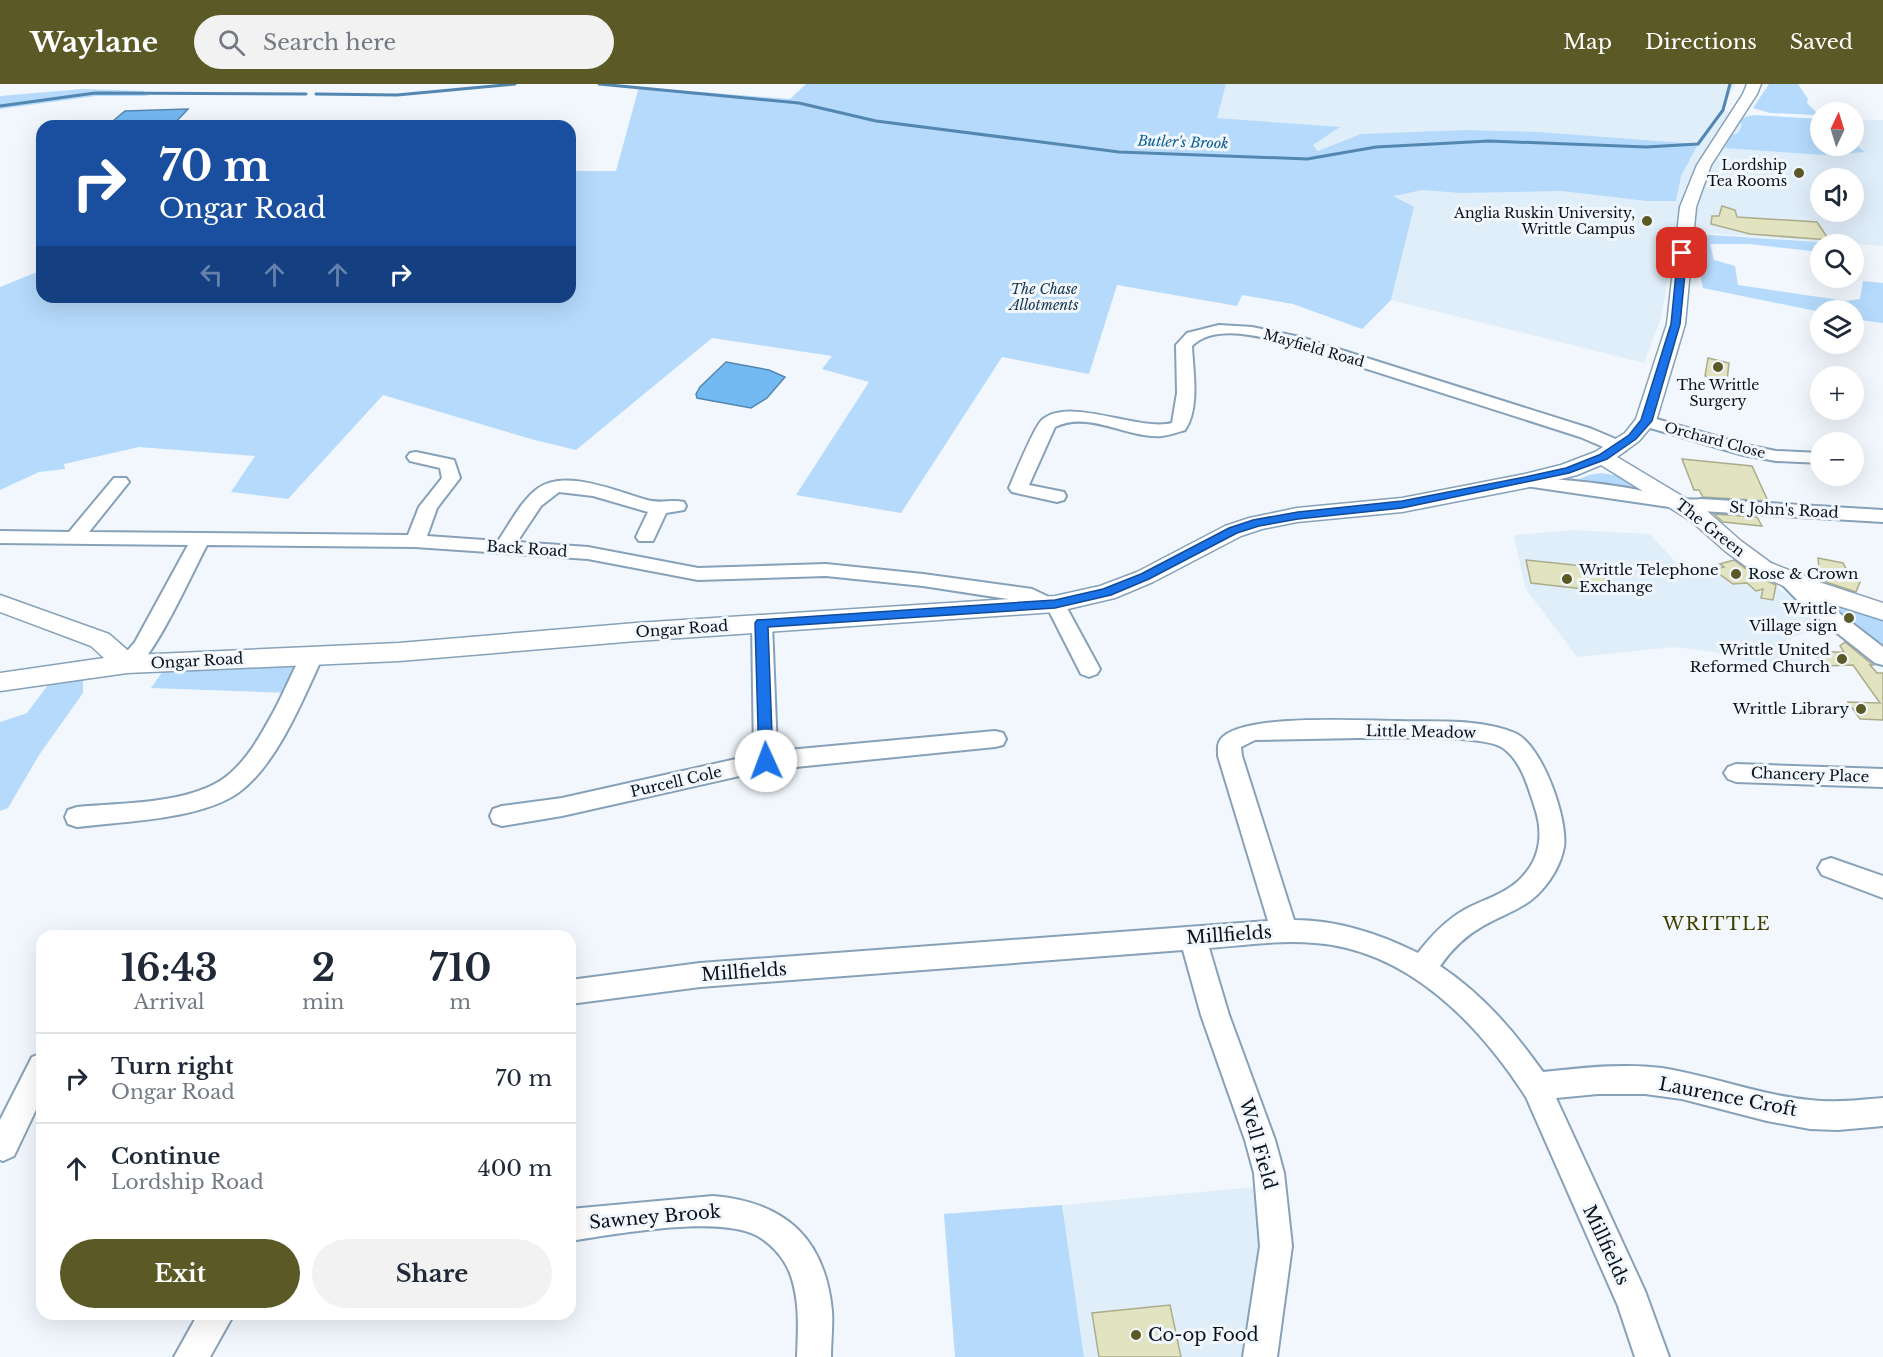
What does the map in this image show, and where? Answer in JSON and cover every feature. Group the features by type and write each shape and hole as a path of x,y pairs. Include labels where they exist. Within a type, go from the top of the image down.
{"street":[{"path":"1611,452 1632,437 1646,421 1676,324 1688,207 1704,165 1750,94 1754,84"},
{"name":"Mayfield Road","path":"1057,496 1018,488 1048,424 1060,417 1068,417 1149,430 1179,426 1182,420 1185,384 1184,345 1194,335 1224,330 1256,332 1303,343 1586,433 1611,452"},
{"name":"Orchard Close","path":"1646,421 1743,450 1776,456 1810,458"},
{"name":"Ongar Road","path":"0,682 128,664 399,652 762,623 1051,604 1106,592 1145,577 1233,531 1257,523 1298,515 1402,505 1525,481 1569,470 1611,452"},
{"name":"The Green","path":"1611,452 1681,504 1750,560 1788,580 1883,612"},
{"path":"415,541 428,507 451,478 448,464 416,457"},
{"path":"504,547 543,492 554,486 565,467"},
{"name":"Ongar Road","path":"1525,481 1625,493 1681,504"},
{"path":"74,538 120,482"},
{"path":"554,486 587,489 668,507 646,537"},
{"name":"St John's Road","path":"1681,504 1883,516"},
{"name":"Back Road","path":"0,537 415,541 588,553 711,576 799,569 892,576 1032,596 1051,604"},
{"path":"0,603 100,640 128,664 143,646 200,540"},
{"name":"The Green","path":"1788,580 1810,601 1883,658"},
{"path":"1051,604 1089,669"},
{"path":"762,623 766,761"},
{"path":"77,817 192,801 231,786 253,762 270,737 312,656"},
{"name":"Little Meadow","path":"1284,932 1264,860 1230,756 1229,744 1235,738 1251,731 1273,730 1473,732 1507,738 1525,756 1540,788 1552,824 1550,852 1543,869 1529,888 1509,903 1463,924 1447,937 1423,968"},
{"name":"Purcell Cole","path":"502,816 562,807 766,761 995,739"},
{"name":"Chancery Place","path":"1737,772 1883,778"},
{"path":"1831,868 1883,887"},
{"name":"Millfields","path":"576,991 700,975 1284,932 1324,932 1387,949 1423,968 1462,996 1495,1029 1536,1087 1633,1303 1652,1357"},
{"name":"Well Field","path":"1192,937 1215,1015 1257,1131 1269,1173 1276,1246 1260,1357"},
{"path":"3,1146 36,1078"},
{"name":"Laurence Croft","path":"1536,1087 1618,1080 1659,1082 1706,1090 1794,1112 1832,1116 1883,1112"},
{"name":"Sawney Brook","path":"576,1224 700,1210 736,1211 769,1223 792,1244 808,1275 815,1304 814,1357"},
{"path":"191,1357 213,1320"}],"shaded area":[{"name":"Anglia Ruskin University, Writtle Campus","path":"1226,84 1736,84 1721,110 1767,118 1810,140 1810,156 1864,156 1864,120 1883,120 1883,246 1864,245 1864,234 1810,234 1810,241 1676,231 1661,318 1644,363 1391,300 1414,207 1312,145 1339,128 1217,118"},
{"path":"1574,530 1650,534 1681,568 1689,570 1738,558 1827,625 1786,640 1812,671 1781,673 1714,652 1674,647 1577,657 1525,588 1514,535"},
{"path":"1265,1186 1252,1357 1084,1357 1062,1205"}],"green space":[{"name":"The Chase Allotments","path":"806,84 1226,84 1217,118 1340,127 1313,145 1318,151 1361,134 1467,130 1538,132 1698,144 1681,176 1676,201 1647,201 1562,191 1461,193 1422,190 1394,196 1414,207 1391,300 1362,329 1293,304 1242,295 1237,306 1117,285 1089,374 1002,357 901,513 796,495 869,382 822,369 832,356 712,338 576,450 383,395 288,499 231,492 255,456 139,447 64,464 65,469 39,472 0,490 0,287 36,272 36,303 576,303 576,171 616,171 639,87 790,99"},
{"path":"1769,84 1798,84 1808,99 1810,115 1770,113 1753,108"},
{"path":"83,89 144,91 144,94 149,96 96,96 0,109 0,96"},
{"path":"1754,115 1810,118 1810,154 1725,148 1731,135 1738,133 1742,125 1739,119"},
{"path":"1697,234 1810,241 1810,251 1749,244 1710,244 1714,260 1735,266 1738,285 1839,300 1810,300 1810,310 1703,288 1697,260"},
{"path":"1864,281 1883,283 1883,323 1864,320 1864,300 1853,300 1860,299"},
{"path":"1601,473 1619,476 1648,492 1572,482"},
{"path":"1818,599 1883,620 1883,652"},
{"path":"312,656 291,693 151,688 170,661"},
{"path":"83,676 83,693 39,755 8,808 0,811 0,722 27,713 51,681"},
{"path":"1062,1205 1084,1357 955,1357 944,1214"}],"water":[{"path":"188,109 178,120 114,120 125,111"},
{"path":"726,362 769,370 785,377 767,398 751,408 697,398 696,394 700,387"}],"building":[{"path":"1722,206 1735,210 1737,217 1817,222 1825,234 1810,234 1810,239 1750,234 1711,224 1712,216 1719,216"},
{"name":"The Writtle Surgery","path":"1708,358 1729,363 1727,381 1705,376"},
{"path":"1682,459 1752,466 1768,501 1703,497 1699,490 1694,490"},
{"path":"1714,514 1757,517 1762,526 1723,522"},
{"path":"1818,558 1843,563 1852,580 1860,582 1856,592 1820,580"},
{"name":"Writtle Telephone Exchange","path":"1526,560 1602,568 1609,592 1531,583"},
{"name":"Rose & Crown","path":"1734,560 1754,575 1776,585 1773,600 1761,598 1763,589 1756,591 1747,583 1733,584 1714,570 1724,567 1720,564"},
{"path":"1845,642 1873,665 1870,665 1877,673 1883,673 1883,720 1860,719 1848,702 1880,703 1853,665 1824,666 1814,652 1844,652 1840,646"},
{"name":"Co-op Food","path":"1170,1305 1181,1357 1099,1357 1092,1313"}],"waterway":[{"name":"Butler's Brook","path":"316,94 397,95 515,84"},
{"name":"Butler's Brook","path":"599,84 799,103 876,121 1119,152 1307,159 1376,147 1489,141 1646,147 1698,144 1723,110 1730,84"},
{"name":"Butler's Brook","path":"0,106 95,93 306,94"}],"place":[{"name":"Lordship Tea Rooms","path":"1799,173"},
{"name":"Anglia Ruskin University, Writtle Campus","path":"1647,221"},
{"name":"The Writtle Surgery","path":"1718,367"},
{"name":"Rose & Crown","path":"1736,574"},
{"name":"Writtle Telephone Exchange","path":"1567,579"},
{"name":"Writtle Village sign","path":"1849,618"},
{"name":"Writtle United Reformed Church","path":"1842,659"},
{"name":"Writtle Library","path":"1861,709"},
{"name":"Co-op Food","path":"1136,1335"}],"district":[{"name":"WRITTLE","path":"1717,924"}],"route":[{"path":"766,761 762,623 1055,604 1093,596 1145,577 1233,531 1257,523 1298,515 1402,505 1525,481 1569,470 1603,457 1632,437 1646,421 1676,324 1682,253"}]}
